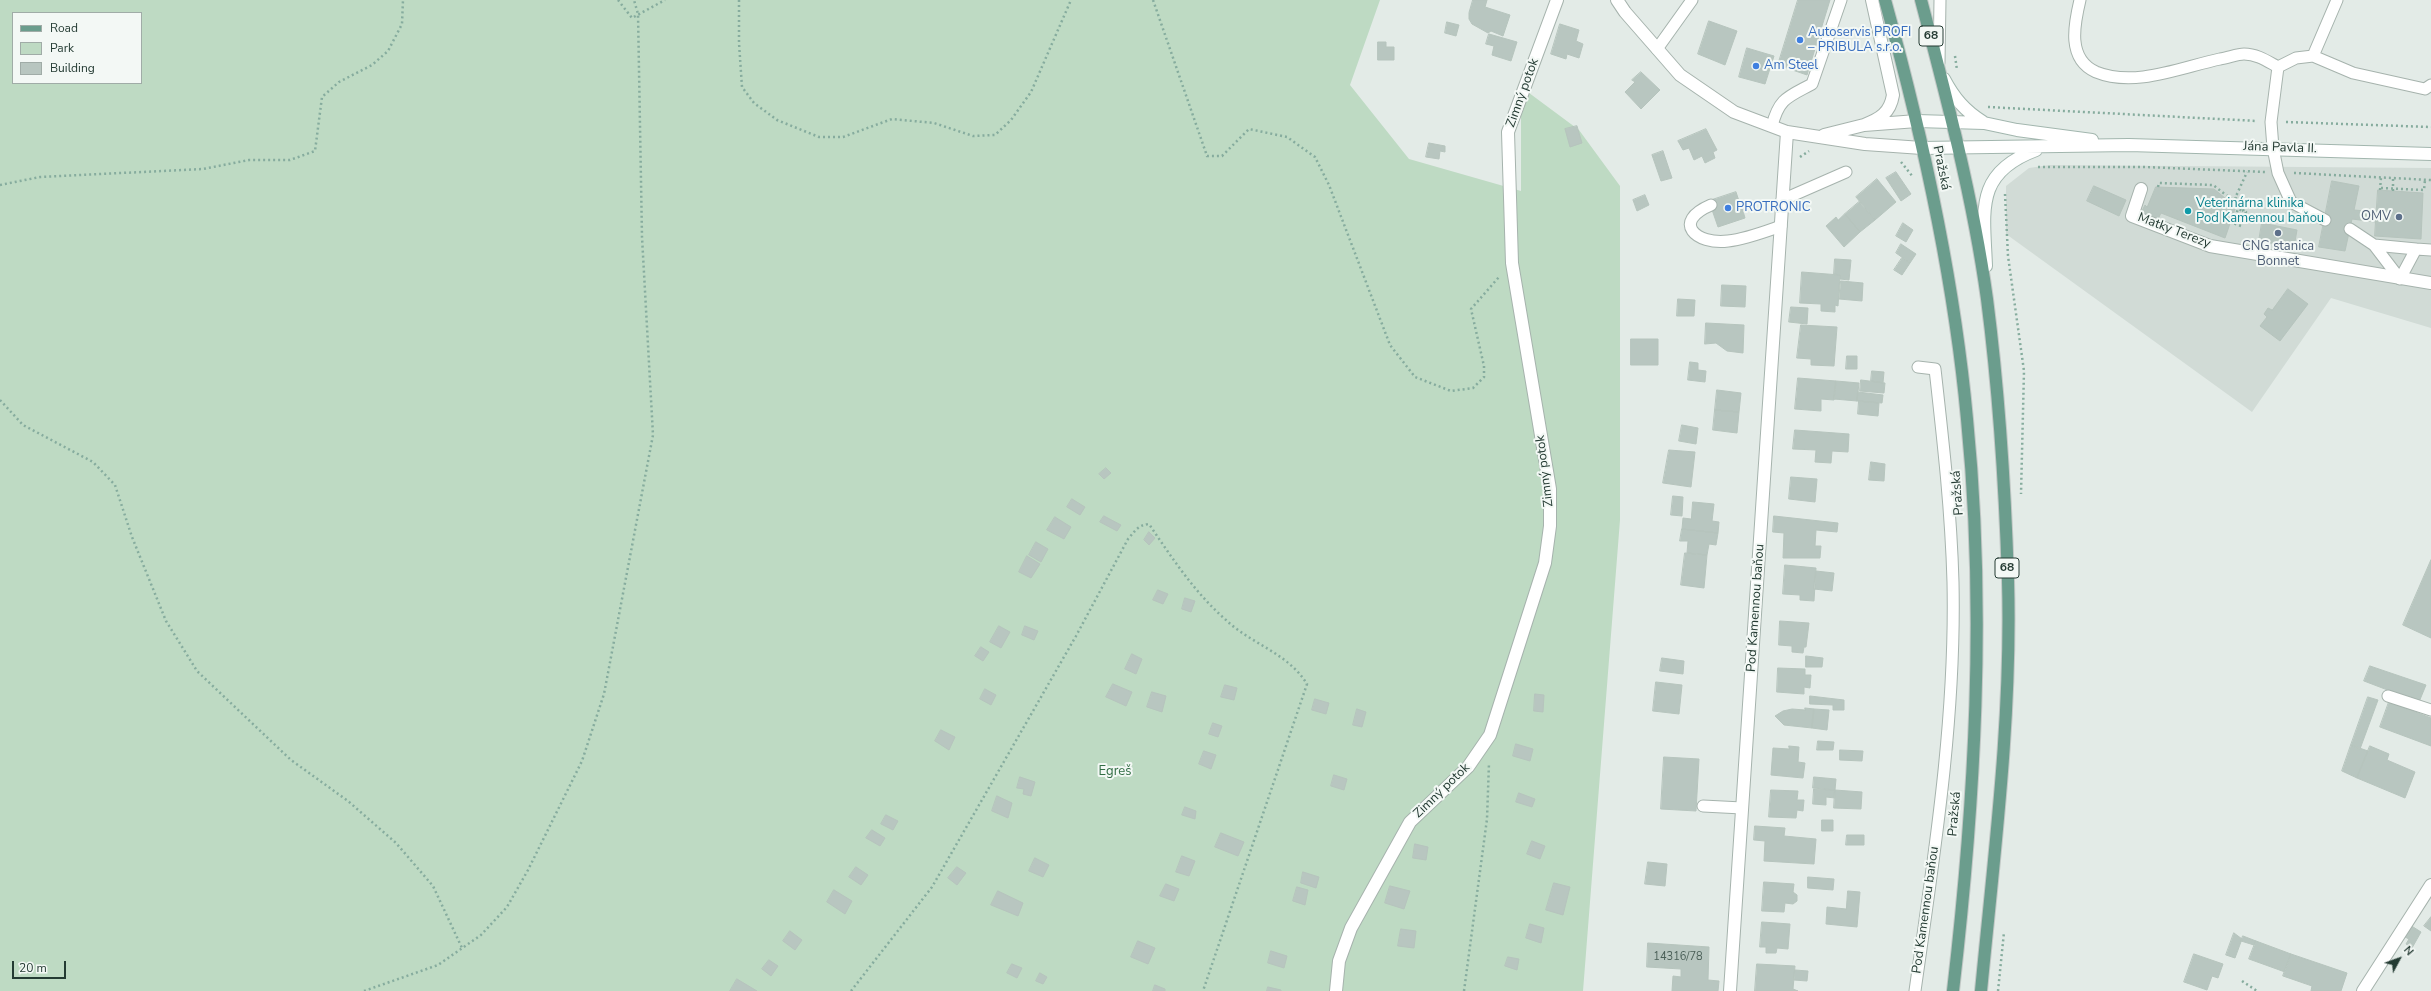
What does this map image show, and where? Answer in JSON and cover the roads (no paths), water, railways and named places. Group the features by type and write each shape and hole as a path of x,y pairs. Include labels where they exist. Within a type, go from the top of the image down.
{"main road":[{"name":"Pražská","path":"1885,0 1917,121 1943,249 1963,388 1975,537 1977,645 1972,776 1953,991"},
{"name":"Pražská","path":"1922,0 1954,121 1987,297 1995,372 2008,581 2006,715 1981,991"}],"street":[{"name":"Zimný potok","path":"1336,991 1339,961 1351,928 1410,822 1468,767 1490,735 1545,563 1550,526 1550,489 1512,263 1508,132 1557,0"},
{"path":"1617,0 1680,75 1734,112 1787,132 1865,144 1922,148"},
{"path":"1864,125 1886,112 1892,103 1893,95 1872,0"},
{"path":"1940,71 1954,98 1971,115 1984,123"},
{"path":"1817,136 1864,125 1917,121 1984,123"},
{"name":"Jána Pavla II.","path":"1984,123 2017,130 2129,145"},
{"name":"Pod Kamennou baňou","path":"1730,991 1787,132"},
{"name":"Jána Pavla II.","path":"1922,148 2129,145 2273,148 2431,154"},
{"path":"1987,297 1984,205 1988,188 1996,176 2008,164 2023,155 2045,147"},
{"name":"Matky Terezy","path":"2141,190 2132,216 2210,246 2431,283"},
{"path":"2363,991 2431,885"}],"lane":[{"path":"1657,49 1692,0"},
{"path":"1772,126 1776,108 1787,98 1812,84 1841,0"},
{"path":"1940,0 1940,71"},
{"path":"2080,0 2075,19 2074,44 2079,59 2089,69 2107,76 2125,78 2145,76 2244,54 2262,57 2278,67"},
{"path":"2313,56 2337,0"},
{"path":"2278,67 2296,58 2313,56 2353,73 2426,89 2431,85"},
{"path":"2278,67 2271,122 2273,148 2278,173 2291,202 2324,220"},
{"path":"1782,200 1846,172"},
{"path":"1711,206 1695,213 1690,220 1690,230 1696,237 1708,241 1728,241 1781,226"},
{"path":"2350,229 2374,245 2400,279 2416,249"},
{"path":"2374,245 2431,250"},
{"name":"Pod Kamennou baňou","path":"1914,991 1937,829 1951,676 1953,582 1948,496 1935,369 1918,367"},
{"path":"2388,696 2431,710"},
{"path":"1703,806 1742,808"}],"place":[{"name":"Autoservis PROFI – PRIBULA s.r.o.","path":"1800,40"},
{"name":"Am Steel","path":"1756,66"},
{"name":"PROTRONIC","path":"1728,208"},
{"name":"Veterinárna klinika Pod Kamennou baňou","path":"2188,211"},
{"name":"OMV","path":"2399,217"},
{"name":"CNG stanica Bonnet","path":"2278,233"}],"park label":[{"name":"Egreš","path":"1115,772"}]}
